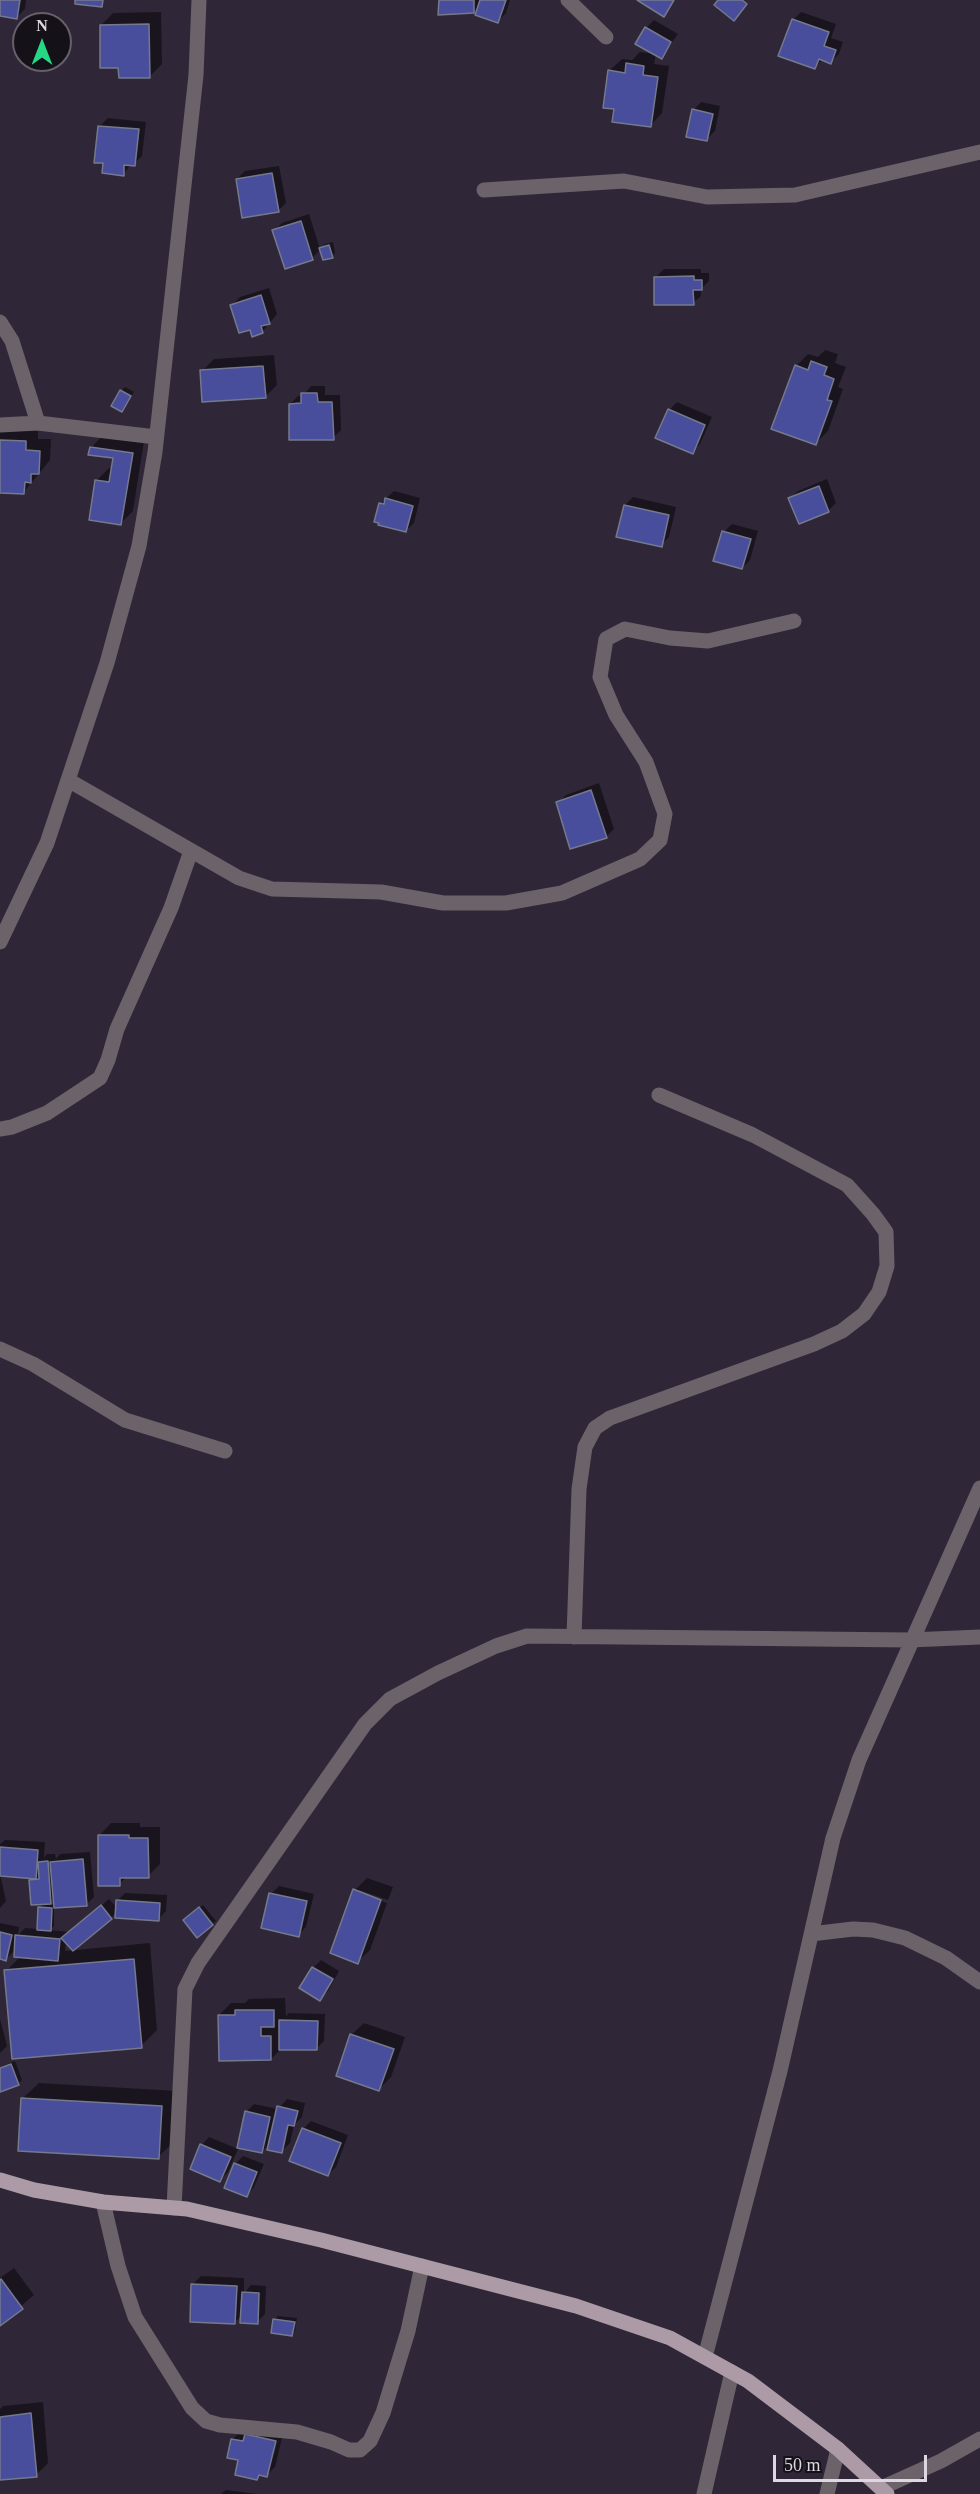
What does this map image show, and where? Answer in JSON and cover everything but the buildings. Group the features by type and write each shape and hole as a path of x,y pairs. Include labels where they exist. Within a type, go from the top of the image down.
{"main road":[{"path":"0,2181 34,2190 103,2202 174,2208 310,2238 576,2306 670,2338 748,2381 838,2450 884,2491"}],"street":[{"path":"0,942 47,843 107,663 139,546 156,437 196,75 198,0"},
{"path":"568,0 606,37"},
{"path":"484,190 624,181 707,196 795,195 980,152"},
{"path":"0,322 12,341 38,423"},
{"path":"0,425 38,423 156,437"},
{"path":"68,780 239,878 272,889 381,892 443,903 506,903 562,893 640,859 660,840 665,814 646,762 616,716 600,677 606,639 626,629 670,638 708,641 794,621"},
{"path":"0,1128 12,1127 47,1113 99,1078 108,1060 117,1029 171,908 191,852"},
{"path":"574,1637 579,1489 585,1447 595,1428 610,1418 814,1344 842,1331 864,1314 879,1292 886,1266 886,1232 847,1185 753,1136 660,1095"},
{"path":"0,1349 33,1364 125,1420 225,1451"},
{"path":"705,2357 780,2071 833,1838 859,1760 910,1640 980,1488"},
{"path":"174,2208 185,1989 198,1962 365,1724 390,1699 496,1646 527,1636 910,1640 980,1636"},
{"path":"811,1934 853,1929 873,1930 905,1938 946,1958 980,1982"},
{"path":"103,2202 118,2266 135,2317 192,2408 206,2421 220,2425 297,2433 331,2442 349,2450 360,2450 370,2441 383,2414 408,2331 422,2266"},
{"path":"704,2494 732,2372"},
{"path":"884,2491 980,2439"},
{"path":"828,2494 838,2450"}]}
